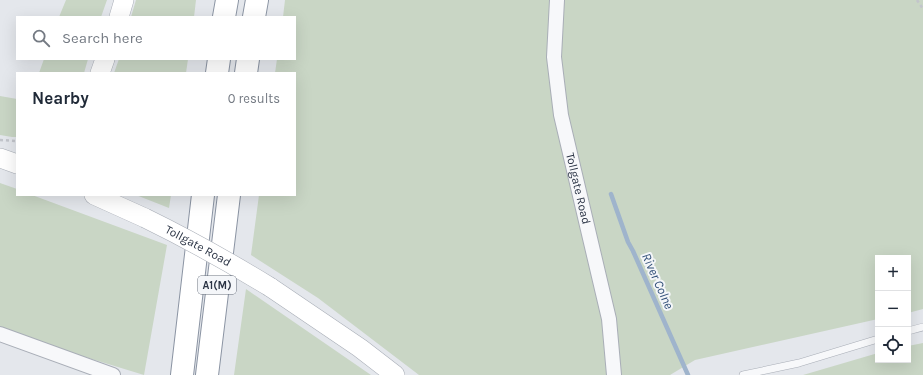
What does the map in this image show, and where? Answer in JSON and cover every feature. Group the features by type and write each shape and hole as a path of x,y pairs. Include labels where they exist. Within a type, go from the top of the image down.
{"highway":[{"path":"224,16 227,0"},
{"path":"254,16 257,0"},
{"path":"217,72 219,60"},
{"path":"246,72 248,60"},
{"name":"A1(M)","path":"182,375 203,196"},
{"name":"A1(M)","path":"207,375 229,196"}],"street":[{"path":"119,16 124,0"},
{"name":"Tollgate Road","path":"557,0 554,57 561,115 608,319 614,375"},
{"path":"100,72 105,60"},
{"path":"0,153 16,149"},
{"path":"0,158 16,164"},
{"name":"Tollgate Road","path":"96,196 145,218 204,248 270,287 360,348 395,375"},
{"path":"0,334 113,375"}],"lane":[{"path":"911,329 923,327"},
{"path":"743,375 799,363 875,340"}],"path":[{"path":"917,0 923,9"},
{"path":"0,140 16,141"}],"green space":[{"path":"66,0 107,0 101,16 59,16"},
{"path":"136,0 196,0 194,16 131,16"},
{"path":"285,0 923,0 923,309 911,312 911,255 875,255 875,320 695,360 670,375 419,375 318,298 251,255 259,196 296,196 296,72 275,72 277,60 296,60 296,16 283,16"},
{"path":"44,60 88,60 84,72 39,72"},
{"path":"119,60 188,60 186,72 114,72"},
{"path":"0,96 16,99 16,137 0,135"},
{"path":"0,183 16,189 16,196 35,196 167,245 144,375 0,331"},
{"path":"139,196 171,196 169,208"},
{"path":"246,289 371,375 234,375"},
{"path":"923,343 923,375 803,375 875,354 875,363 911,363 911,345"}],"waterway":[{"name":"River Colne","path":"611,194 628,242 688,375"}]}
